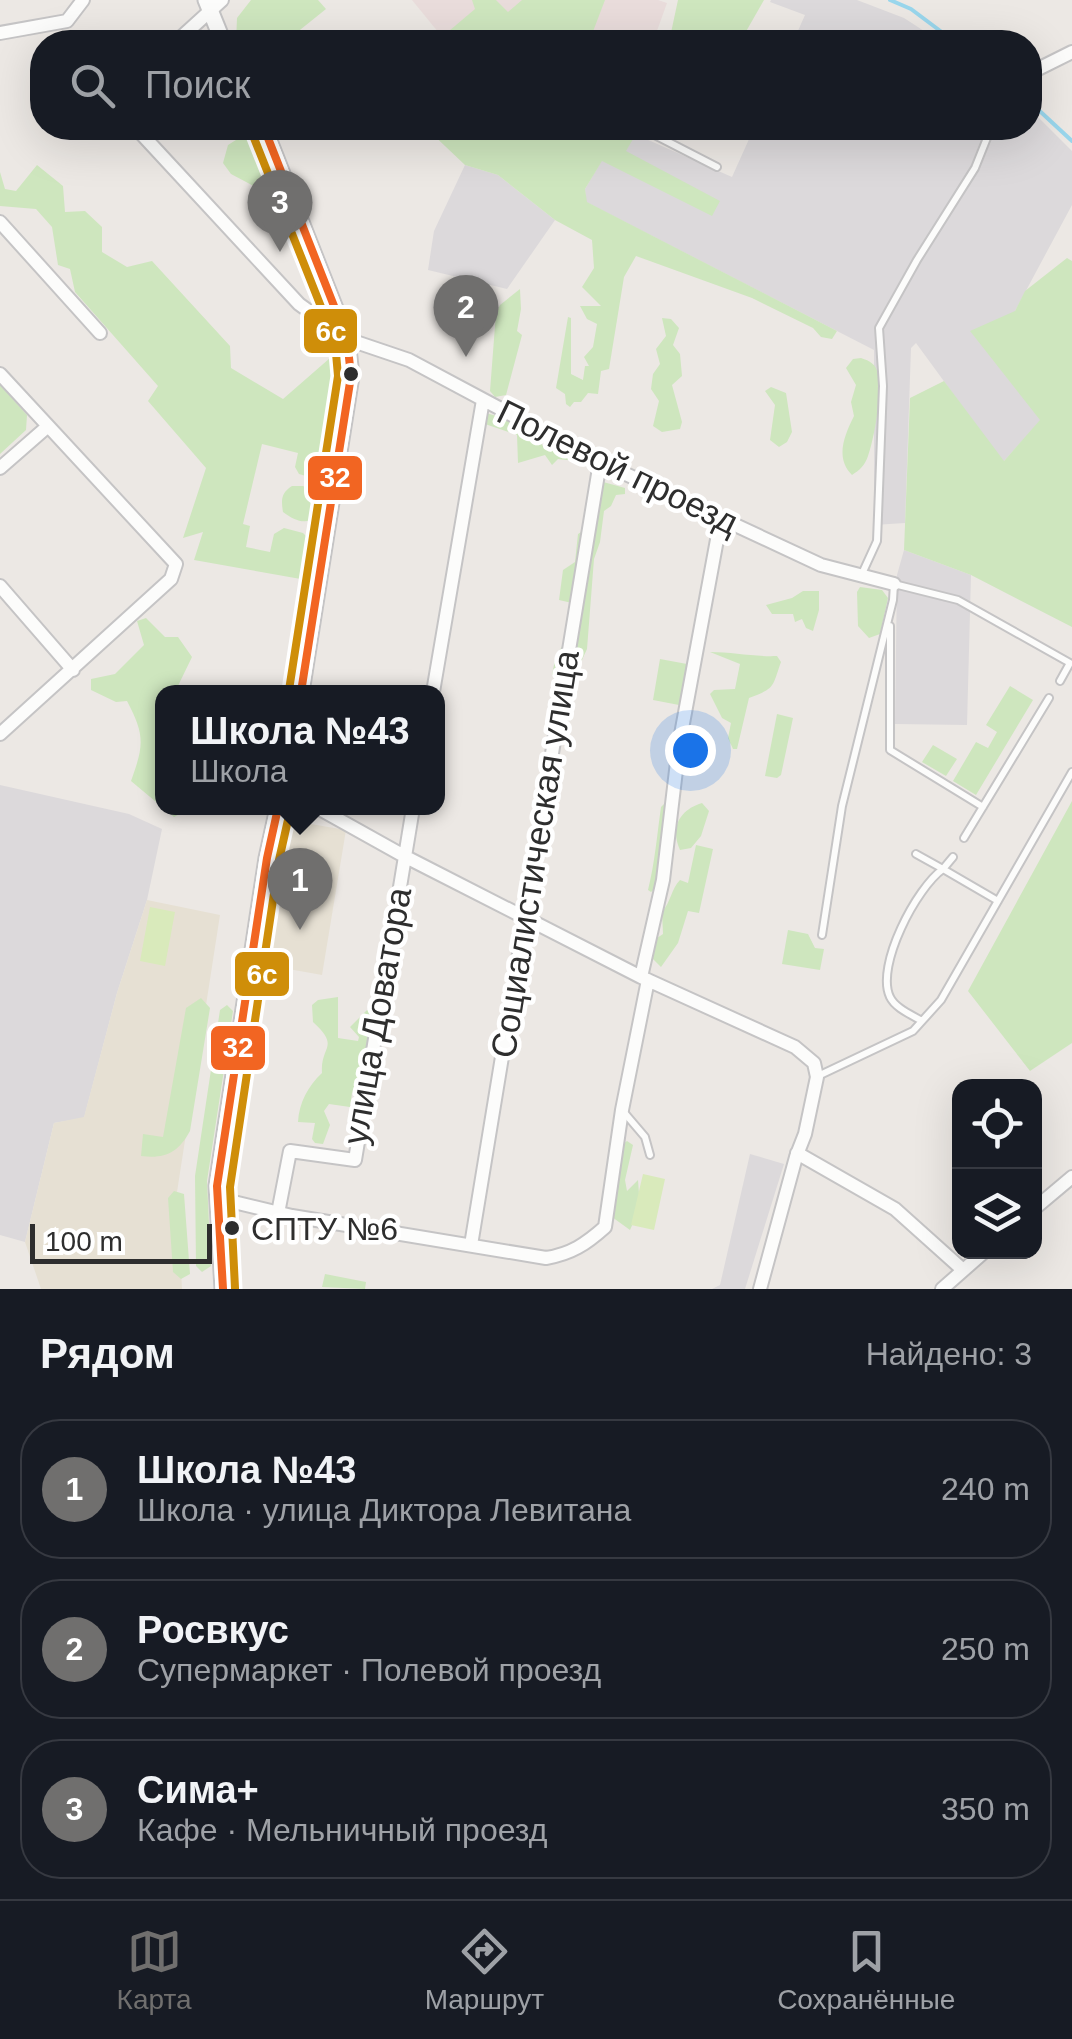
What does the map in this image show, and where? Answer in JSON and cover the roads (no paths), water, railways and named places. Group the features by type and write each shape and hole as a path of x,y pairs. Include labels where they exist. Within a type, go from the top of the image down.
{"street":[{"path":"0,34 67,21 82,0"},
{"path":"187,30 212,4"},
{"path":"212,4 220,30"},
{"path":"1042,67 1072,52"},
{"name":"Полевой проезд","path":"147,140 299,304 347,338 409,360 600,462 821,565 894,584"},
{"path":"269,140 347,338 351,376 302,685"},
{"path":"0,222 100,333"},
{"path":"0,374 176,564 171,579 0,734"},
{"path":"434,685 483,400"},
{"path":"0,468 47,427"},
{"name":"Социалистическая улица","path":"471,1245 600,462"},
{"path":"217,1198 278,1213 546,1258 565,1255 604,1228 663,880 679,745 722,518"},
{"path":"0,586 74,670"},
{"path":"223,1289 217,1198 252,949 277,815"},
{"path":"331,815 645,979 795,1047 815,1070 805,1134 760,1289"},
{"name":"улица Доватора","path":"278,1213 290,1151 356,1160 412,815"},
{"path":"797,1153 895,1210 963,1270"},
{"path":"1042,1202 1072,1177"},
{"path":"942,1289 976,1259"}],"lane":[{"path":"664,140 717,167"},
{"path":"862,576 877,542 883,386 880,328 916,260 975,168 986,140"},
{"path":"822,935 842,806 894,584 958,600 1071,664 1060,681"},
{"path":"890,613 887,744 890,750 983,807"},
{"path":"964,838 1049,698"},
{"path":"815,1070 913,1031 941,1000 1072,772"},
{"path":"916,854 998,900"},
{"path":"922,1021 889,996 889,968 910,908 929,878 952,857"},
{"path":"622,1110 645,1137 650,1155"}],"waterway":[{"path":"890,0 911,9 939,30"},
{"path":"1042,113 1072,141"}],"place":[{"name":"Сима+","path":"280,252"},
{"name":"Росвкус","path":"466,357"},
{"name":"Школа №43","path":"300,930"},
{"name":"СПТУ №6","path":"232,1228"}]}
